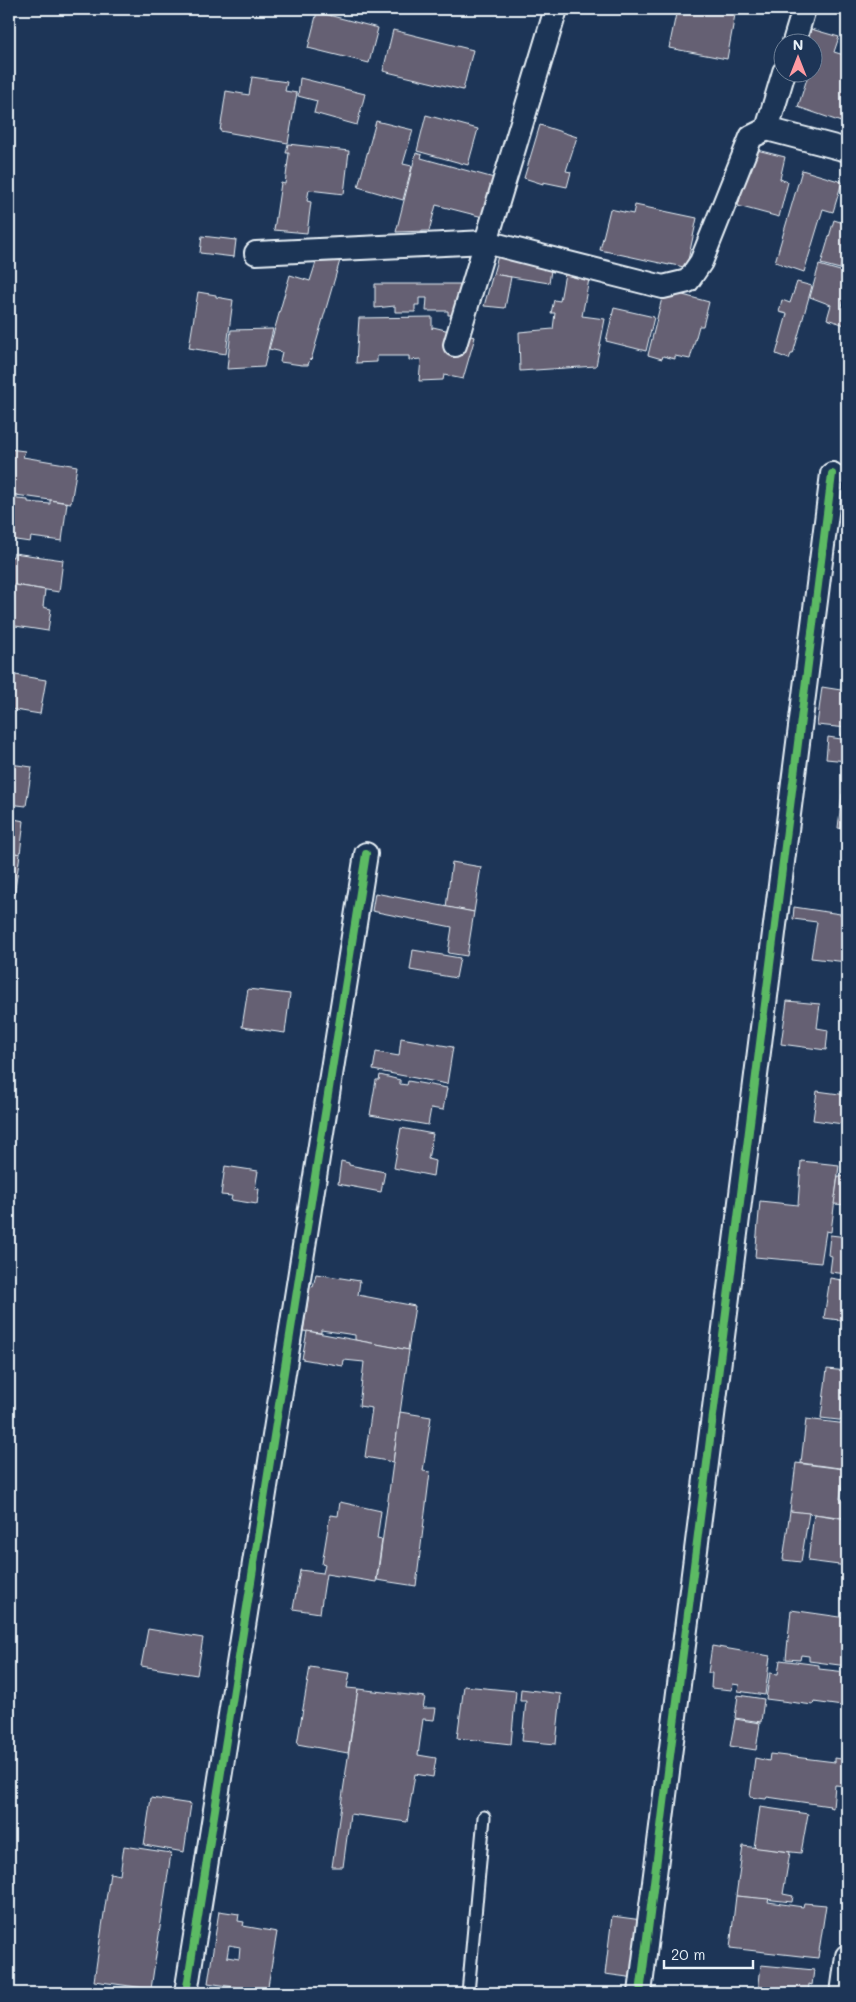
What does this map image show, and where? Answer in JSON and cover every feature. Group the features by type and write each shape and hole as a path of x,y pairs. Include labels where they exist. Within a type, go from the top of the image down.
{"street":[{"path":"455,345 556,9"},
{"path":"797,32 804,9"},
{"path":"767,129 781,82"},
{"path":"256,253 486,242 663,287 688,281 701,262 751,137 767,129 847,150"},
{"path":"640,1993 832,474"},
{"path":"186,1993 366,854"},
{"path":"842,1993 847,1956"}],"lane":[{"path":"468,1993 484,1817"}],"building":[{"path":"677,9 736,9 727,59 669,48"},
{"path":"317,12 378,28 369,63 308,48"},
{"path":"811,29 822,32 810,32"},
{"path":"393,30 473,50 463,90 383,71"},
{"path":"824,33 839,37 834,52 847,56 847,124 798,107 806,82 824,82"},
{"path":"252,77 287,82 285,91 297,93 288,143 220,131 226,91 249,95"},
{"path":"300,78 365,94 357,125 314,113 317,101 298,96"},
{"path":"426,115 478,129 468,165 417,151"},
{"path":"376,121 413,130 403,164 412,166 403,200 358,187"},
{"path":"540,125 577,137 566,171 571,172 567,187 543,182 543,184 524,178"},
{"path":"288,144 349,151 344,194 309,190 307,201 311,202 307,233 274,230 281,183 285,184 289,153 286,153"},
{"path":"753,149 785,157 780,179 788,182 779,217 738,206"},
{"path":"416,153 422,155 421,158 494,178 483,217 436,205 429,231 396,232"},
{"path":"802,170 842,182 833,212 823,209 804,272 775,262"},
{"path":"635,205 697,218 687,265 684,267 669,265 600,250 610,209 633,214"},
{"path":"834,220 847,224 847,253 845,253 840,269 821,264"},
{"path":"202,236 236,240 234,257 200,253"},
{"path":"498,256 552,264 549,283 493,274"},
{"path":"341,257 311,360 308,365 280,362 282,352 269,349 290,275 310,281 317,259"},
{"path":"819,265 847,273 847,299 844,298 842,306 847,307 845,325 827,319 831,305 810,297"},
{"path":"566,268 590,274 582,316 605,319 596,366 520,371 519,332 553,329 555,313 551,313 554,300 560,301"},
{"path":"493,274 511,277 505,308 484,306"},
{"path":"797,282 812,286 793,354 791,354 789,359 776,354 787,314 779,312 782,300 790,303"},
{"path":"375,284 460,284 460,315 448,315 448,311 426,311 427,298 419,298 419,305 415,305 415,312 395,312 395,306 375,308"},
{"path":"664,290 709,302 703,326 699,326 690,359 675,356 675,359 663,356 662,359 648,355"},
{"path":"198,292 233,300 226,354 189,348"},
{"path":"614,308 654,317 646,351 606,341"},
{"path":"432,317 432,329 433,327 475,337 463,379 444,375 443,380 419,381 421,359 409,360 409,356 377,356 377,362 356,363 359,318"},
{"path":"273,329 264,367 227,369 231,330"},
{"path":"9,449 25,451 23,457 77,466 71,503 9,494"},
{"path":"9,494 17,495 17,499 28,500 28,502 50,504 50,500 67,503 62,541 31,537 30,542 9,539"},
{"path":"14,553 63,560 59,592 9,584 9,556 13,557"},
{"path":"9,584 45,590 43,607 51,609 48,631 9,625"},
{"path":"847,639 847,691 841,690"},
{"path":"9,674 46,680 40,714 9,709"},
{"path":"822,687 847,691 847,728 817,725"},
{"path":"843,728 847,728 847,761 826,759 828,737 841,739"},
{"path":"10,764 32,767 26,806 9,804"},
{"path":"842,794 847,795 847,829 838,828"},
{"path":"9,812 14,813 14,819 24,821 20,854 9,852"},
{"path":"9,852 20,854 14,897 9,896"},
{"path":"452,862 481,867 474,912 446,907"},
{"path":"375,893 474,912 467,956 448,953 452,927 372,911"},
{"path":"794,907 847,915 847,962 811,958 817,922 793,919"},
{"path":"413,950 460,958 456,978 410,970"},
{"path":"248,989 290,994 285,1033 242,1027"},
{"path":"787,1001 820,1004 817,1028 828,1030 826,1050 781,1044"},
{"path":"401,1038 453,1047 447,1084 373,1070 376,1052 399,1056"},
{"path":"380,1075 400,1080 400,1084 407,1085 408,1081 447,1088 443,1110 431,1108 428,1125 370,1115 376,1080 379,1080"},
{"path":"817,1091 847,1095 843,1124 813,1120"},
{"path":"401,1128 433,1134 428,1159 435,1161 433,1176 394,1168"},
{"path":"341,1161 349,1163 349,1165 385,1172 381,1192 338,1184"},
{"path":"801,1161 839,1165 831,1232 826,1231 821,1263 755,1257 760,1201 798,1205"},
{"path":"225,1166 258,1171 255,1189 259,1189 257,1204 231,1200 232,1196 221,1195"},
{"path":"838,1176 847,1177 847,1205 834,1204"},
{"path":"830,1235 847,1237 847,1274 830,1272 832,1256 828,1255"},
{"path":"316,1274 360,1281 358,1295 415,1306 408,1350 355,1340 355,1335 321,1330 321,1333 303,1331 310,1286 313,1287"},
{"path":"830,1278 847,1281 847,1321 824,1318"},
{"path":"307,1331 409,1350 393,1462 365,1457 372,1408 359,1406 364,1362 344,1360 343,1366 302,1359"},
{"path":"827,1369 847,1371 847,1421 821,1418"},
{"path":"400,1412 431,1417 423,1471 430,1472 416,1586 377,1580"},
{"path":"806,1419 847,1424 847,1469 801,1463"},
{"path":"796,1463 844,1469 840,1499 847,1500 846,1518 790,1511"},
{"path":"340,1502 381,1511 377,1539 382,1540 376,1582 326,1574 320,1613 293,1609 300,1570 323,1573 325,1565 322,1564 330,1515 338,1516"},
{"path":"790,1511 809,1513 801,1562 783,1560"},
{"path":"814,1514 847,1519 847,1566 808,1561"},
{"path":"791,1610 847,1618 847,1666 809,1661 809,1656 801,1655 800,1660 786,1659"},
{"path":"148,1629 203,1638 197,1675 141,1666"},
{"path":"712,1646 770,1656 765,1695 738,1691 739,1685 733,1684 732,1690 711,1688 712,1673 708,1673"},
{"path":"780,1660 819,1665 819,1669 846,1672 847,1666 847,1711 841,1710 842,1706 814,1702 813,1705 766,1699 770,1673 778,1674"},
{"path":"310,1667 350,1673 347,1688 358,1689 348,1753 297,1744"},
{"path":"464,1686 516,1691 511,1744 457,1738"},
{"path":"358,1689 425,1697 423,1708 436,1708 434,1720 423,1719 418,1755 436,1758 433,1777 415,1774 407,1822 350,1814 343,1867 332,1867"},
{"path":"521,1689 561,1694 556,1744 522,1741 526,1701 520,1701"},
{"path":"738,1695 764,1699 761,1722 735,1718"},
{"path":"735,1719 760,1723 756,1750 730,1746"},
{"path":"770,1754 835,1762 835,1758 847,1760 847,1786 835,1785 833,1808 767,1797 766,1799 750,1797 755,1758 769,1761"},
{"path":"151,1798 191,1804 184,1852 144,1845"},
{"path":"760,1807 808,1814 801,1853 754,1848"},
{"path":"124,1846 171,1853 151,1989 94,1981 110,1873 120,1875"},
{"path":"743,1846 790,1852 783,1894 793,1896 792,1902 736,1896"},
{"path":"736,1896 769,1899 768,1902 803,1907 804,1903 826,1905 818,1958 730,1948"},
{"path":"219,1911 239,1914 238,1921 244,1922 243,1926 277,1932 267,1992 208,1983","holes":["229,1945 240,1947 239,1959 227,1957"]},
{"path":"612,1916 642,1920 635,1978 605,1974"},
{"path":"761,1965 814,1970 812,1985 809,1984 808,1993 758,1993"}],"cycle path":[{"path":"640,1993 832,474"},
{"path":"186,1993 366,854"}]}
